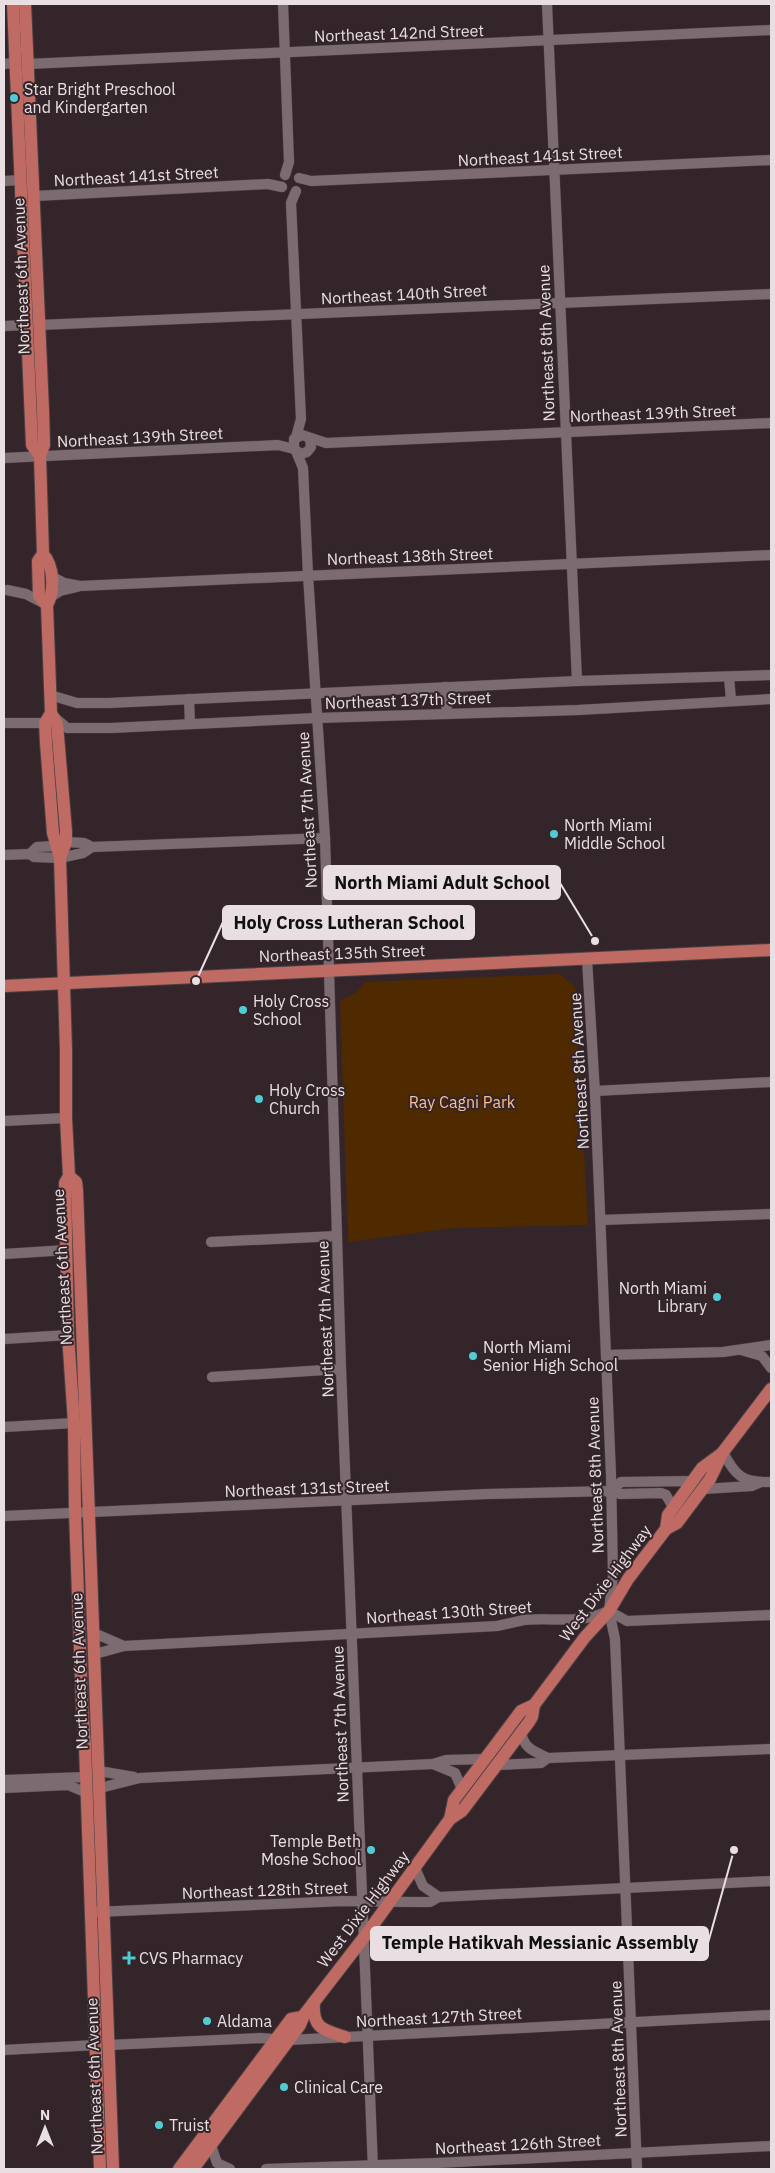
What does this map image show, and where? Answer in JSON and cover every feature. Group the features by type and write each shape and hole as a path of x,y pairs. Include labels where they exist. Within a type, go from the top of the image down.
{"main road":[{"name":"Northeast 6th Avenue","path":"13,4 20,180 24,183 27,198 32,297 44,445 40,456 44,554 50,562 51,576 49,600 50,695 48,718 57,724 66,1118 69,1176 76,1183 114,2169"},
{"path":"16,64 21,44 19,4"},
{"name":"Northeast 6th Avenue","path":"25,4 16,64 35,196 35,321"},
{"name":"Northeast 6th Avenue","path":"44,554 38,561 40,596 49,600"},
{"name":"Northeast 135th Street","path":"4,986 771,950"},
{"name":"Northeast 6th Avenue","path":"69,1176 64,1182 68,1335 74,1423 75,1512 82,1705 86,1746 90,1913 96,2020 100,2169"},
{"path":"67,1250 80,1273"},
{"name":"West Dixie Highway","path":"193,2169 211,2146 283,2040 291,2020 302,2017 365,1936 450,1819 462,1811 521,1712 534,1705 585,1637 608,1611 628,1579 666,1529 677,1523 698,1485 702,1468 723,1452 771,1389"},
{"name":"West Dixie Highway","path":"666,1529 668,1515 698,1485"},
{"name":"West Dixie Highway","path":"450,1819 454,1800 462,1789 521,1732 532,1717 534,1705"},
{"path":"86,1746 93,1774 100,1788"},
{"path":"86,1777 92,1786 101,1812"},
{"path":"314,2002 314,2015 318,2025 326,2031 346,2037"},
{"path":"96,2020 103,2037 109,2045"},
{"name":"West Dixie Highway","path":"179,2169 283,2040"}],"street":[{"path":"283,4 301,419 295,444 301,454 310,443"},
{"name":"Northeast 8th Avenue","path":"547,4 577,681"},
{"name":"Northeast 142nd Street","path":"16,64 550,42 771,30"},
{"name":"Northeast 141st Street","path":"35,196 771,160"},
{"path":"4,181 20,180"},
{"name":"Northeast 140th Street","path":"4,326 35,321 297,314 771,294"},
{"path":"301,419 310,443"},
{"name":"Northeast 139th Street","path":"310,443 771,423"},
{"path":"295,444 302,435 310,443"},
{"name":"Northeast 7th Avenue","path":"303,468 310,443"},
{"name":"Northeast 139th Street","path":"4,458 295,444"},
{"name":"Northeast 7th Avenue","path":"295,444 303,468 325,838 341,1369 348,1501 362,1901 365,1936 364,1990 373,2167"},
{"name":"Northeast 138th Street","path":"51,576 64,583 80,586 771,555"},
{"path":"5,590 26,587 39,581"},
{"path":"5,590 49,600 60,591 80,586"},
{"name":"Northeast 137th Street","path":"50,695 78,703 577,681 771,675"},
{"path":"729,677 731,700"},
{"path":"445,688 447,714"},
{"path":"189,699 190,724"},
{"name":"Northeast 137th Street","path":"48,718 67,728 111,728 317,718 578,710 771,699"},
{"path":"4,723 48,718"},
{"path":"30,854 37,847 61,844 84,843 92,847 325,838"},
{"path":"4,856 30,854 34,857 60,858 83,853 92,847"},
{"name":"Northeast 8th Avenue","path":"588,959 601,1220 614,1575 608,1611 616,1639 637,2169"},
{"path":"595,1091 771,1082"},
{"path":"4,1121 66,1118"},
{"path":"601,1220 771,1214"},
{"path":"211,1242 337,1236"},
{"path":"4,1254 67,1250"},
{"path":"4,1339 68,1335"},
{"path":"740,1350 747,1347 771,1345"},
{"path":"606,1355 661,1355 740,1350 762,1356 771,1368"},
{"path":"212,1377 341,1369"},
{"path":"4,1427 74,1423"},
{"name":"Northeast 131st Street","path":"723,1452 735,1473 759,1482 771,1482"},
{"name":"Northeast 131st Street","path":"611,1491 621,1482 752,1486 759,1482"},
{"name":"Northeast 131st Street","path":"4,1516 611,1491 620,1494 661,1493 669,1499 674,1507"},
{"path":"608,1611 627,1621 771,1615"},
{"name":"Northeast 130th Street","path":"95,1654 124,1646 474,1628 497,1626 523,1620 580,1620 608,1611"},
{"name":"Northeast 130th Street","path":"94,1634 124,1646"},
{"path":"521,1732 528,1749 548,1758 771,1749"},
{"path":"100,1788 140,1778 433,1764 446,1760 542,1763 548,1758"},
{"path":"433,1764 455,1773 462,1789"},
{"path":"99,1771 140,1778"},
{"path":"4,1780 86,1777"},
{"path":"4,1788 68,1785 87,1793"},
{"path":"415,1868 423,1886 439,1897"},
{"name":"Northeast 128th Street","path":"90,1913 362,1901 430,1902 439,1897 771,1881"},
{"name":"Northeast 127th Street","path":"109,2045 283,2040 771,2015"},
{"path":"4,2050 96,2045"},
{"path":"211,2146 217,2162 230,2169"},
{"name":"Northeast 126th Street","path":"266,2169 373,2167 771,2146"}],"green space":[{"name":"Ray Cagni Park","path":"560,974 575,987 588,1225 454,1228 348,1242 340,1001 355,993 365,982"}],"place":[{"name":"Star Bright Preschool and Kindergarten","path":"14,98"},
{"name":"North Miami Middle School","path":"554,834"},
{"name":"North Miami Adult School","path":"595,941"},
{"name":"Holy Cross Lutheran School","path":"196,981"},
{"name":"Holy Cross School","path":"243,1010"},
{"name":"Holy Cross Church","path":"259,1099"},
{"name":"North Miami Library","path":"717,1297"},
{"name":"North Miami Senior High School","path":"473,1356"},
{"name":"Temple Beth Moshe School","path":"371,1850"},
{"name":"Temple Hatikvah Messianic Assembly","path":"734,1850"},
{"name":"CVS Pharmacy","path":"129,1958"},
{"name":"Aldama","path":"207,2021"},
{"name":"Clinical Care","path":"284,2087"},
{"name":"Truist","path":"159,2125"}]}
